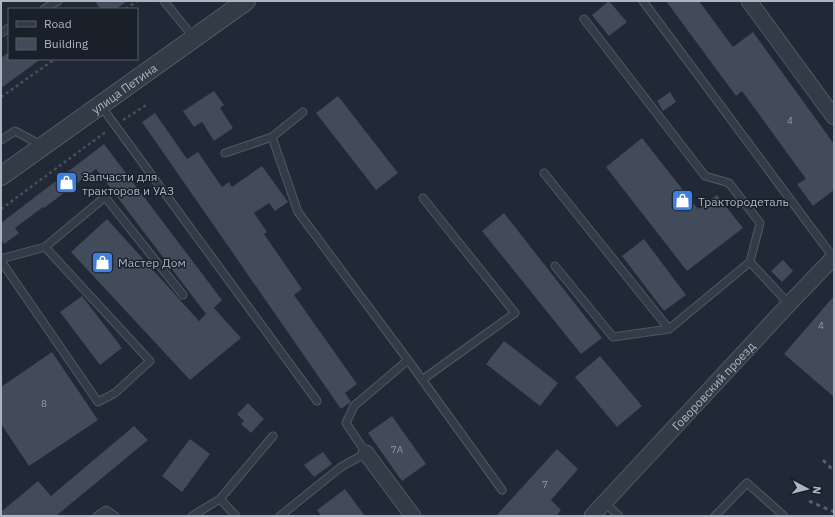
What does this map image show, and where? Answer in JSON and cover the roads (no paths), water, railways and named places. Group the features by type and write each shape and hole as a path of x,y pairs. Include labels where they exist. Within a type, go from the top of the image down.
{"street":[{"name":"улица Петина","path":"1,176 246,1"},
{"path":"749,1 834,117"},
{"name":"Говоровский проезд","path":"592,516 834,257"},
{"path":"366,452 413,516"}],"lane":[{"path":"46,8 58,1"},
{"path":"164,1 194,38"},
{"path":"643,1 834,257"},
{"path":"555,266 613,337 669,330 750,262 760,224 729,183 705,176 584,19"},
{"path":"101,106 317,401"},
{"path":"225,153 272,137 303,112"},
{"path":"1,140 15,131 43,146"},
{"path":"272,137 298,212 502,490"},
{"path":"544,173 669,330"},
{"path":"45,248 150,361 114,393 98,402 1,260 45,248 105,197 183,295"},
{"path":"422,380 515,313 423,198"},
{"path":"750,262 789,304"},
{"path":"280,516 341,468 366,452 346,423 354,406 408,360"},
{"path":"192,516 220,499 273,436"},
{"path":"715,516 747,483 784,516"},
{"path":"220,499 236,516"},
{"path":"605,503 619,516"},
{"path":"96,516 106,510 115,516"}],"railway":[{"path":"823,460 834,471"},
{"path":"809,501 834,512"}],"place":[{"name":"Запчасти для тракторов и УАЗ","path":"66,183"},
{"name":"Трактородеталь","path":"682,201"},
{"name":"Мастер Дом","path":"103,262"}]}
